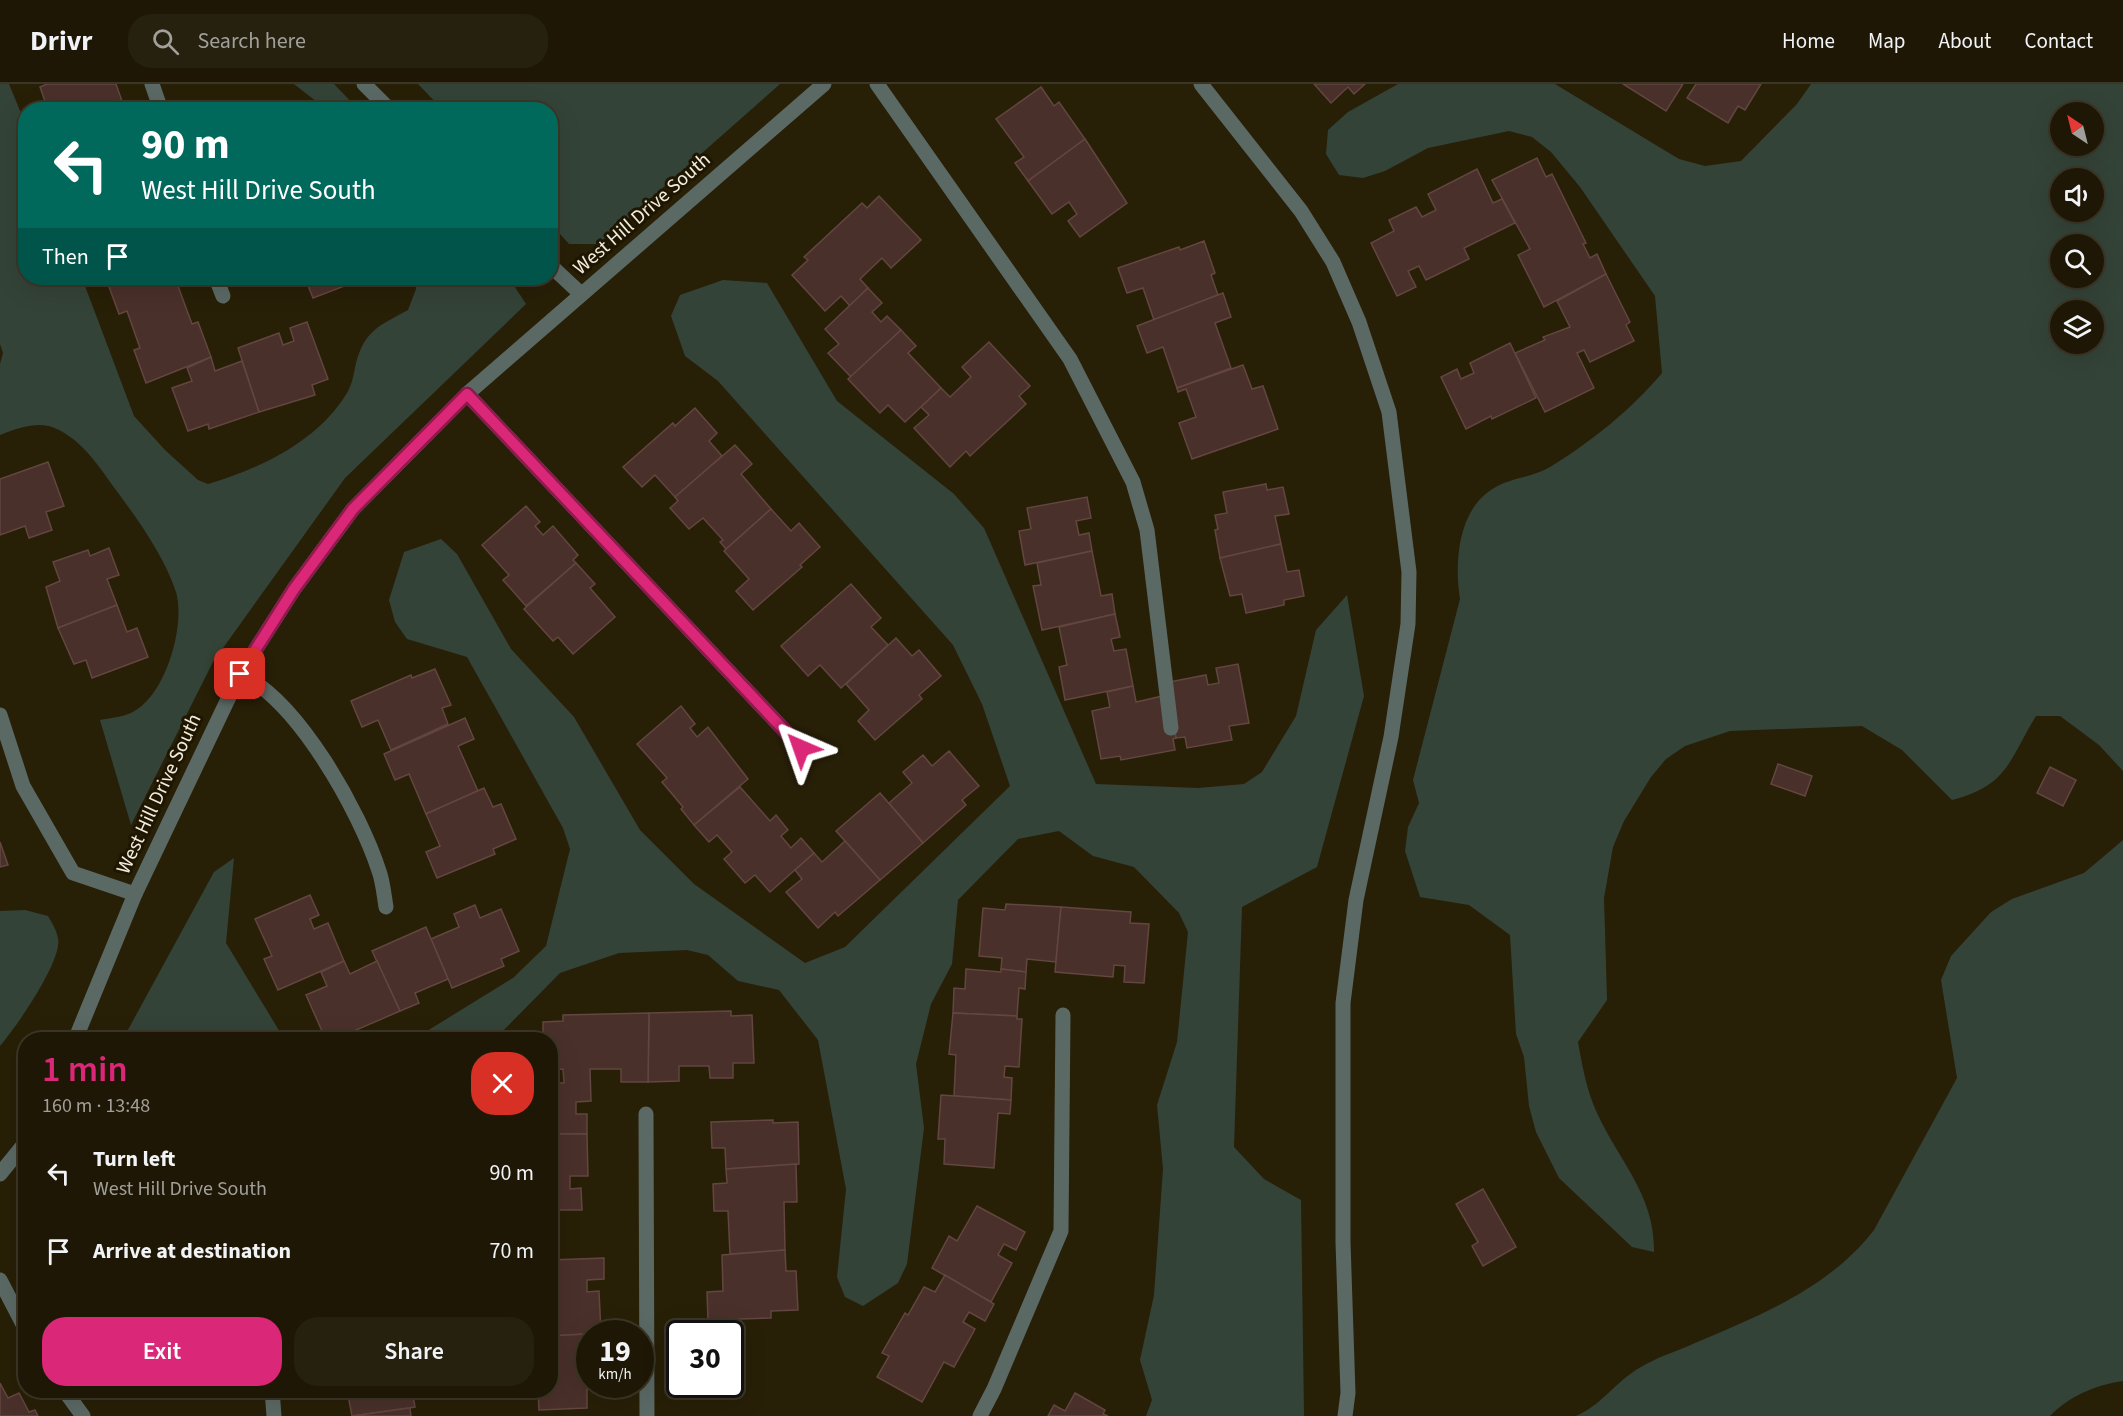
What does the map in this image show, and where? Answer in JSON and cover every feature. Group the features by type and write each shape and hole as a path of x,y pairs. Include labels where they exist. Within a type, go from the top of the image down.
{"street":[{"path":"152,84 158,102"},
{"path":"364,84 382,102"},
{"name":"West Hill Drive South","path":"78,1032 135,894 240,674 294,589 353,509 467,394 824,84"},
{"path":"877,84 1070,359 1133,482 1147,530 1171,728"},
{"path":"1201,84 1301,211 1333,262 1359,322 1389,412 1409,572 1408,624 1391,737 1356,900 1342,1003 1343,1242 1348,1393 1345,1416"},
{"path":"558,272 581,294"},
{"path":"219,285 223,296"},
{"path":"467,394 801,748"},
{"path":"240,674 258,682 303,728 357,817 380,873 386,907"},
{"path":"0,715 23,786 73,873 135,894"},
{"path":"980,1416 994,1389 1060,1231 1063,1016"},
{"path":"646,1114 647,1416"},
{"path":"0,1174 18,1152"},
{"path":"0,1280 18,1315"},
{"path":"69,1398 83,1416"},
{"path":"273,1398 274,1416"}],"green space":[{"path":"0,84 9,84 18,106 18,285 85,285 134,416 165,450 198,480 208,484 248,470 286,451 320,426 349,390 364,343 374,330 408,310 416,285 514,285 526,304 345,478 213,662 131,825 100,720 131,713 143,705 154,693 170,660 175,641 178,623 176,592 165,565 142,526 83,448 67,434 50,426 36,425 0,435 0,364 3,353 0,344"},
{"path":"294,84 334,84 351,102 317,102"},
{"path":"418,84 780,84 599,244 569,244 558,232 558,102 435,102"},
{"path":"1398,84 1555,84 1679,159 1705,166 1741,161 1797,104 1811,84 2123,84 2123,771 2099,745 2060,716 2036,716 2012,759 1996,779 1985,787 1952,800 1902,750 1862,726 1730,731 1685,746 1666,759 1651,777 1624,821 1613,847 1604,898 1607,1000 1578,1042 1593,1105 1634,1180 1649,1213 1654,1252 1632,1247 1559,1178 1536,1132 1529,1106 1524,1057 1516,1034 1510,935 1469,905 1420,897 1405,851 1408,827 1419,803 1413,780 1460,599 1459,553 1466,523 1482,497 1494,488 1550,467 1596,436 1624,412 1662,373 1655,296 1580,187 1551,152 1532,137 1509,131 1428,148 1385,171 1363,178 1339,175 1326,154 1328,130 1348,112"},
{"path":"723,280 767,283 837,401 954,494 984,528 1096,784 1198,788 1244,784 1262,772 1296,716 1316,630 1347,595 1364,696 1317,867 1242,907 1234,1147 1264,1179 1301,1200 1304,1416 1146,1416 1152,1400 1140,1360 1154,1295 1163,1169 1157,1105 1177,1042 1188,932 1179,913 1134,867 1093,856 1059,831 1018,839 958,900 952,964 931,1004 916,1064 924,1128 907,1264 898,1283 863,1306 845,1297 837,1277 846,1189 818,1040 779,990 738,981 708,955 687,950 619,953 560,973 502,1032 425,1032 513,978 546,946 570,849 563,828 467,657 407,639 395,622 389,600 404,552 441,539 457,554 511,649 574,717 640,830 694,884 805,963 845,947 1010,786 982,704 953,645 718,381 685,356 671,316 680,295"},
{"path":"2123,840 2123,1381 2083,1392 2050,1416 1576,1416 1594,1406 1632,1372 1792,1298 1815,1284 1856,1250 1874,1230 1957,1078 1941,980 1951,956 1991,912 2012,899 2084,873"},
{"path":"234,858 226,943 280,1032 127,1032 214,872"},
{"path":"25,910 48,916 57,934 58,946 50,970 42,984 16,1026 0,1046 0,911"}],"building":[{"path":"47,84 116,84 122,101 45,102 40,87"},
{"path":"1314,84 1365,84 1354,94 1348,87 1331,103"},
{"path":"1623,84 1683,84 1666,111"},
{"path":"1696,84 1761,84 1745,110 1738,106 1728,123 1687,98"},
{"path":"1041,87 1054,106 1059,102 1085,139 1028,181 1015,163 1024,157 996,119"},
{"path":"1085,139 1127,203 1080,237 1068,221 1077,214 1069,202 1052,214 1028,181"},
{"path":"1537,158 1546,177 1552,174 1586,243 1583,244 1590,258 1597,254 1606,274 1544,307 1518,255 1530,249 1492,180"},
{"path":"1477,169 1493,203 1502,199 1515,223 1464,248 1469,259 1426,280 1419,266 1408,271 1416,287 1397,296 1371,243 1394,231 1389,220 1416,207 1422,217 1436,210 1428,194"},
{"path":"879,196 921,240 891,268 882,258 860,279 868,288 850,306 841,296 825,311 792,275 808,260 804,257 862,203 867,208"},
{"path":"1204,241 1215,273 1211,275 1218,295 1154,320 1143,288 1127,293 1118,268"},
{"path":"1606,274 1630,322 1626,325 1634,341 1590,362 1584,350 1577,353 1594,388 1545,412 1515,353 1545,340 1543,337 1570,327 1557,301"},
{"path":"108,285 178,285 192,324 198,322 211,357 146,383 134,350 140,348 127,311 119,314"},
{"path":"308,285 347,285 313,298"},
{"path":"868,288 882,303 872,312 881,322 887,316 901,330 851,377 828,353 839,344 825,329"},
{"path":"1223,293 1231,317 1215,323 1231,368 1177,388 1163,347 1147,353 1137,326"},
{"path":"307,322 328,379 312,385 315,395 259,412 238,348 279,333 283,345 294,341 290,328"},
{"path":"901,330 916,346 908,353 941,388 905,422 888,405 880,413 848,379"},
{"path":"989,342 1030,386 1019,396 1026,404 970,456 966,451 950,467 914,428 929,415 921,407 941,388 950,397 971,377 962,367"},
{"path":"1510,343 1536,398 1466,429 1441,377 1457,369 1461,379 1474,373 1470,363"},
{"path":"211,357 215,371 242,361 259,412 209,429 208,424 188,431 172,388 192,381 187,368"},
{"path":"1243,365 1252,389 1263,386 1278,429 1192,459 1179,423 1196,417 1186,389 1178,392 1177,388"},
{"path":"695,408 717,433 709,441 722,456 675,497 655,475 642,487 623,467 673,423 675,426"},
{"path":"735,445 752,464 741,474 771,509 726,549 720,542 723,540 703,518 689,529 670,508 678,501 675,497"},
{"path":"48,462 64,506 46,512 52,530 29,538 25,526 0,535 0,479"},
{"path":"1266,484 1267,490 1283,487 1289,514 1275,516 1281,544 1220,558 1215,515 1227,513 1223,492"},
{"path":"1087,497 1091,518 1076,521 1079,535 1089,533 1092,551 1025,565 1019,531 1031,529 1027,508"},
{"path":"526,506 540,522 535,526 543,535 553,526 578,555 573,560 576,563 526,606 503,580 509,575 482,545"},
{"path":"771,509 791,531 799,523 820,547 800,565 802,567 753,610 736,591 749,579 724,551"},
{"path":"1281,544 1287,572 1299,570 1304,596 1284,600 1284,605 1246,613 1242,594 1230,596 1220,558"},
{"path":"109,548 119,575 107,579 117,605 58,628 46,587 60,581 53,562 88,550 90,556"},
{"path":"1092,551 1101,596 1112,594 1115,614 1042,630 1033,586 1041,585 1037,563"},
{"path":"576,563 595,584 590,588 615,617 573,654 558,637 553,641 524,609"},
{"path":"851,584 881,618 871,627 888,645 841,688 820,665 808,676 781,646"},
{"path":"117,605 127,632 137,628 148,657 92,678 86,660 74,664 58,628"},
{"path":"1115,614 1120,637 1111,639 1114,651 1126,649 1133,686 1065,700 1059,667 1067,665 1059,627"},
{"path":"896,638 912,656 919,650 941,676 919,695 922,699 875,740 858,721 869,710 846,684"},
{"path":"1238,664 1249,723 1229,726 1232,740 1187,748 1185,737 1176,738 1164,683 1206,675 1208,685 1219,683 1216,668"},
{"path":"435,669 451,705 442,708 448,724 391,750 378,720 362,727 351,701 411,675 412,678"},
{"path":"1133,686 1136,702 1167,695 1176,738 1173,739 1175,750 1121,760 1120,756 1101,759 1092,711 1110,707 1107,692"},
{"path":"681,706 695,724 690,728 697,737 708,727 748,779 694,825 681,809 683,807 662,782 667,778 637,744"},
{"path":"465,718 474,739 458,746 478,791 426,814 409,774 395,780 384,754"},
{"path":"949,751 979,786 962,800 966,805 923,843 889,803 912,783 903,772 923,755 932,766"},
{"path":"1778,764 1812,776 1805,796 1771,784"},
{"path":"2050,767 2076,780 2063,806 2037,793"},
{"path":"740,787 770,821 776,815 788,830 781,836 791,848 801,838 814,853 770,892 755,875 745,883 724,859 732,852 717,835 709,842 694,825"},
{"path":"484,788 493,807 501,804 516,839 493,849 495,854 437,878 426,852 440,846 426,814"},
{"path":"880,793 923,843 880,880 836,831"},
{"path":"845,841 880,880 838,916 835,912 818,928 786,892 802,879 795,870 814,853 822,862"},
{"path":"0,842 8,865 0,867"},
{"path":"310,895 319,915 310,919 314,929 328,923 344,961 278,990 264,959 272,956 255,919"},
{"path":"1006,904 1061,907 1056,962 1027,959 1026,972 1001,969 1002,958 979,956 983,908 1005,910"},
{"path":"475,905 480,918 501,909 519,951 501,959 504,966 452,988 431,939 459,927 454,914"},
{"path":"1061,907 1131,912 1130,923 1149,924 1144,983 1124,982 1125,966 1114,965 1113,977 1055,972"},
{"path":"426,927 448,979 415,993 419,1003 400,1011 372,951"},
{"path":"344,961 350,974 377,961 400,1011 352,1032 322,1032 306,995 327,986 321,972"},
{"path":"966,969 1026,972 1025,989 1019,988 1017,1016 953,1013 954,988 965,989"},
{"path":"731,1011 731,1016 752,1015 754,1063 733,1063 733,1078 710,1078 709,1066 679,1066 679,1081 648,1082 649,1013"},
{"path":"649,1013 648,1082 621,1082 621,1069 590,1069 591,1101 576,1102 576,1114 587,1114 587,1134 558,1134 558,1083 564,1083 563,1069 558,1069 558,1032 543,1032 543,1022 563,1021 563,1015"},
{"path":"953,1013 1017,1016 1017,1019 1022,1019 1019,1067 1005,1066 1004,1077 1012,1078 1011,1100 954,1096 956,1055 949,1054"},
{"path":"941,1095 1011,1100 1010,1114 998,1113 994,1168 944,1164 945,1139 938,1139"},
{"path":"773,1120 773,1123 798,1122 799,1164 726,1169 725,1148 712,1148 711,1122"},
{"path":"558,1134 587,1134 588,1176 570,1176 570,1189 581,1188 582,1210 558,1210"},
{"path":"796,1164 797,1202 784,1202 785,1250 730,1254 728,1211 714,1211 713,1184 727,1183 726,1169"},
{"path":"1483,1189 1516,1247 1483,1266 1472,1246 1478,1242 1456,1204"},
{"path":"977,1206 1025,1232 1016,1250 1004,1244 998,1255 1012,1263 991,1302 932,1268 949,1236 957,1241"},
{"path":"785,1250 786,1271 796,1271 798,1310 771,1311 771,1318 708,1320 707,1292 723,1291 722,1255"},
{"path":"604,1258 604,1279 587,1280 587,1292 599,1291 600,1320 576,1320 576,1334 558,1336 558,1260"},
{"path":"945,1275 994,1304 985,1321 969,1312 963,1322 975,1329 954,1367 944,1362 922,1402 877,1377 889,1356 882,1353 905,1313 908,1315 924,1287 935,1292"},
{"path":"576,1335 576,1398 587,1398 587,1408 539,1410 538,1398 558,1398 558,1336"},
{"path":"0,1383 8,1398 18,1393 18,1398 22,1398 29,1412 35,1410 38,1416 0,1416"},
{"path":"1075,1393 1105,1410 1103,1414 1108,1416 1048,1416 1054,1405 1065,1411"},
{"path":"349,1398 413,1398 415,1407 352,1416"},
{"path":"410,1408 411,1416 352,1416"}],"route":[{"path":"240,674 294,589 353,509 467,394 801,748"}]}
